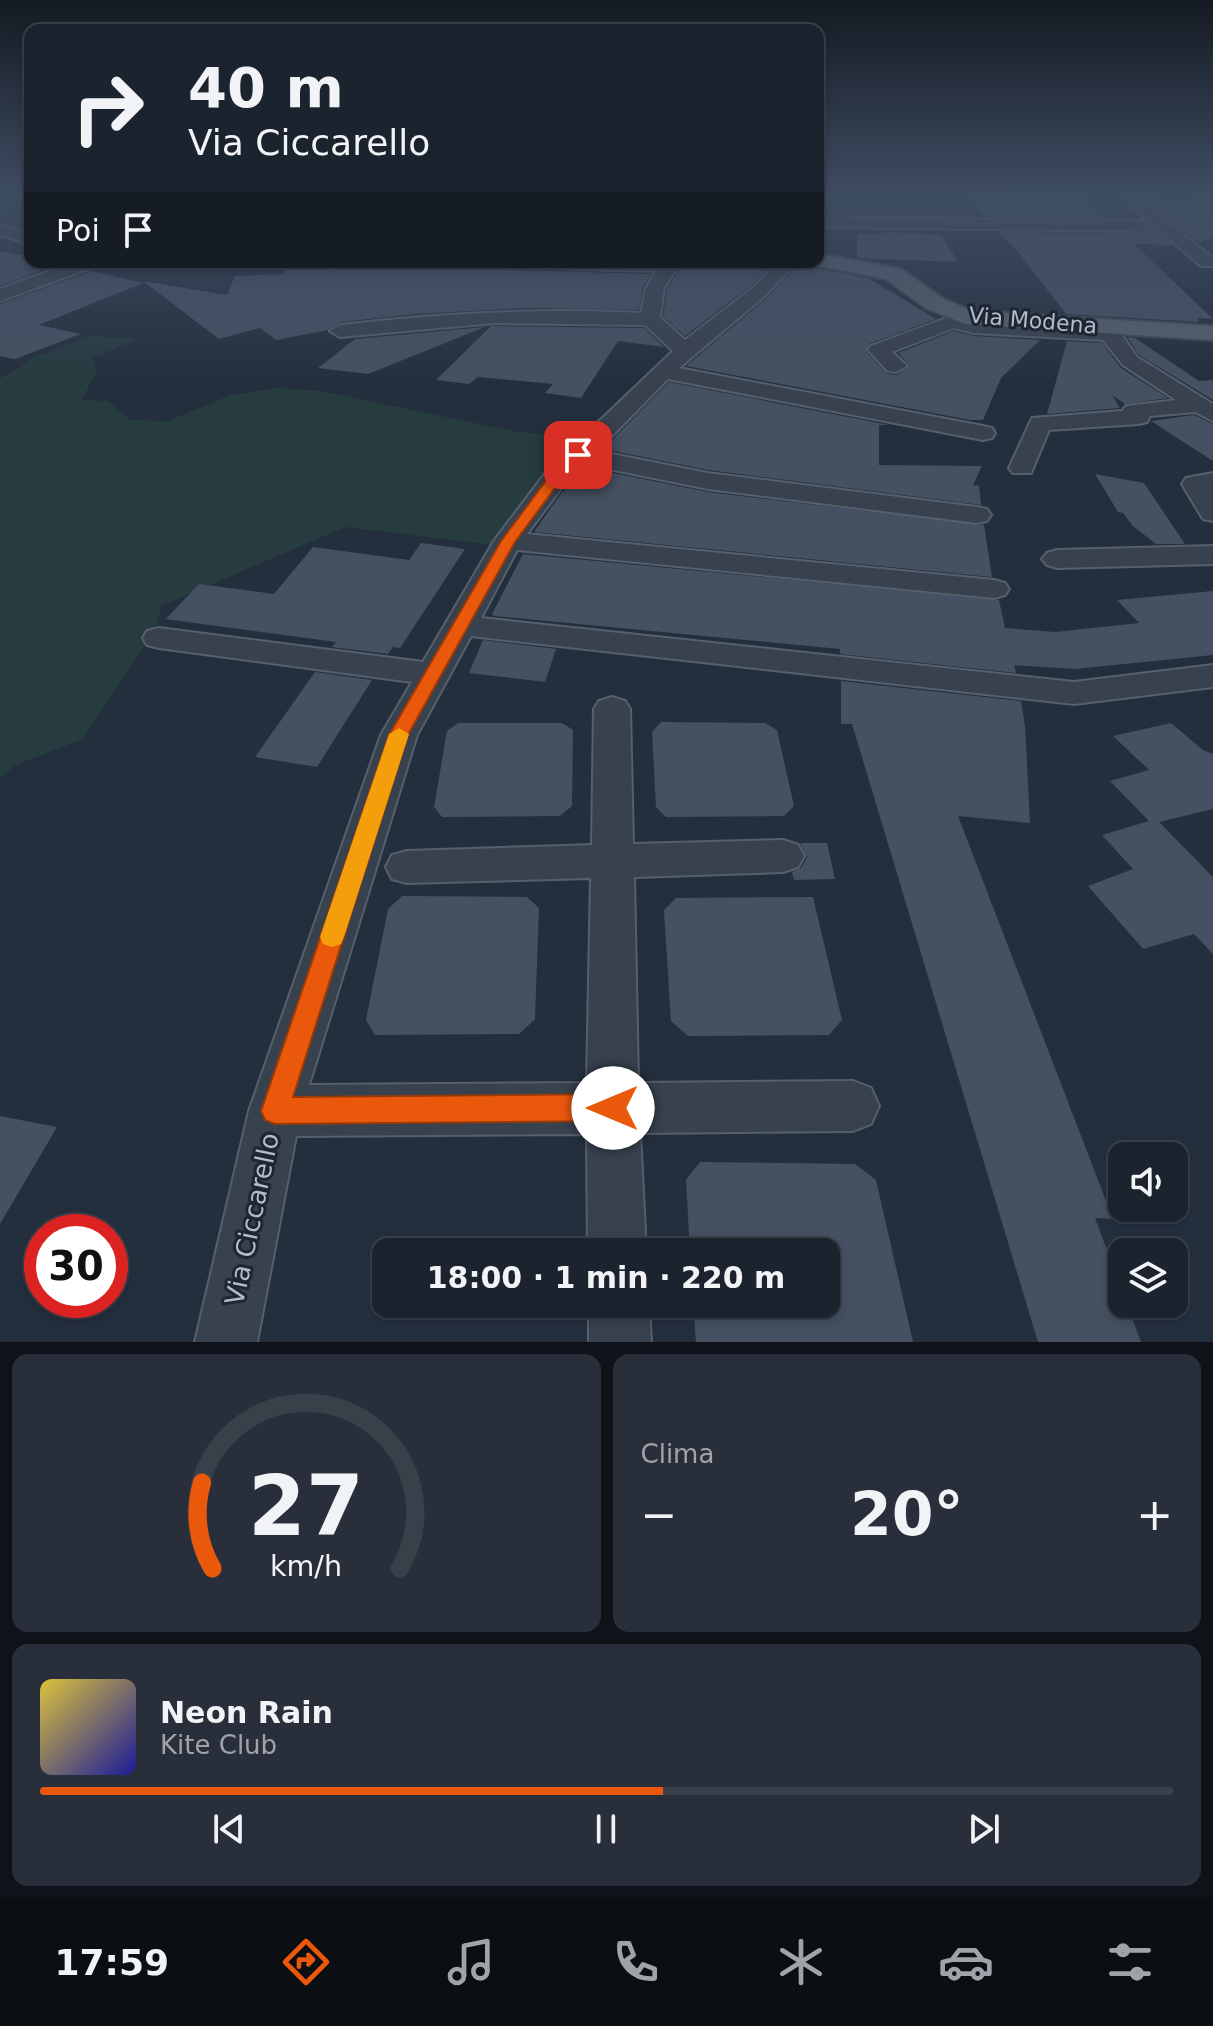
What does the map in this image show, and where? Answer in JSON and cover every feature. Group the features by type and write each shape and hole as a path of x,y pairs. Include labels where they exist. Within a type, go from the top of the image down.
{"main road":[{"name":"Via Modena","path":"824,261 893,274 960,320 1213,333"}],"street":[{"path":"1202,258 1207,262"},
{"path":"1,294 73,268"},
{"path":"666,268 650,297 650,319 675,361 983,433"},
{"name":"Via Ciccarello","path":"226,1342 275,1111 399,735 508,541 556,477 675,361 761,290 782,268"},
{"path":"340,331 402,323 512,316 650,319"},
{"path":"896,366 878,350 960,320 974,327 1107,334 1114,338 1130,361 1206,410"},
{"path":"1022,468 1040,423 1139,417 1134,411 1206,410"},
{"path":"578,455 708,481 977,515"},
{"path":"1213,481 1195,484 1213,513"},
{"path":"508,541 994,589"},
{"path":"1057,559 1213,555"},
{"path":"461,625 1074,693 1213,676"},
{"path":"159,638 433,674"},
{"path":"612,709 613,1108 617,1238"},
{"path":"407,867 783,856"},
{"path":"275,1111 853,1106"},
{"path":"619,1318 620,1342"}],"green space":[{"path":"91,336 137,339 93,358 97,370 82,400 108,401 130,420 168,421 231,395 276,388 322,391 517,432 548,434 590,422 588,433 492,545 345,527 161,606 157,626 83,739 16,765 0,778 0,378 30,362 27,360"}],"building":[{"path":"0,258 24,258 24,268 48,268 0,286"},
{"path":"857,258 955,258 958,262"},
{"path":"1022,258 1148,258 1213,319 1197,318 1199,322 1066,314"},
{"path":"287,268 329,272 342,268 513,268 651,274 643,287 639,310 528,308 415,314 340,322 328,330 276,340 260,328 219,339 143,281 227,295 235,276 283,274"},
{"path":"680,268 768,268 753,284 685,336 663,316 667,289"},
{"path":"794,268 813,268 868,278 936,319 869,344 866,352 888,374 897,375 910,366 898,353 954,331 974,336 1040,340 1001,378 983,420 686,366 769,296"},
{"path":"91,271 143,283 39,325 81,334 15,359 0,356 0,304"},
{"path":"491,326 644,328 664,347 618,341 581,398 545,393 553,384 478,377 469,384 436,380"},
{"path":"485,327 368,374 318,368 355,339"},
{"path":"1127,337 1135,338 1199,381 1213,380 1213,400 1139,355"},
{"path":"1067,341 1102,343 1121,368 1168,398 1125,404 1112,395 1120,408 1047,414"},
{"path":"669,382 889,425 879,425 879,465 982,466 973,485 979,486 981,505 708,470 603,449"},
{"path":"1194,415 1213,424 1213,461 1151,421"},
{"path":"588,468 708,492 984,525 992,577 534,532 562,492"},
{"path":"1095,474 1144,483 1185,544 1156,544 1133,526 1123,513 1118,512"},
{"path":"421,543 465,549 400,648 393,647 388,654 332,647 336,642 166,619 199,584 274,594 313,547 409,560"},
{"path":"523,554 999,600 1005,628 1055,632 1139,623 1117,600 1213,591 1213,655 1075,669 1014,665 1016,673 840,654 840,649 494,616 492,614"},
{"path":"483,640 556,649 545,682 469,673"},
{"path":"315,672 372,680 317,767 255,757"},
{"path":"841,681 1021,701 1030,823 958,816 1108,1206 1108,1219 1095,1218 1108,1253 1108,1318 1132,1318 1141,1342 1038,1342 852,724 841,724"},
{"path":"661,722 765,723 777,730 794,806 784,816 666,817 656,807 652,732"},
{"path":"458,723 562,723 573,730 572,806 560,816 442,817 434,807 447,731"},
{"path":"1171,723 1203,750 1213,754 1213,809 1159,822 1213,877 1213,954 1194,934 1143,949 1088,886 1133,869 1102,835 1149,821 1110,781 1149,770 1113,736"},
{"path":"800,843 827,843 835,879 794,880 792,872 801,868 807,857"},
{"path":"402,896 527,897 539,908 535,1019 519,1034 375,1035 366,1020 388,909"},
{"path":"813,897 842,1020 829,1035 688,1036 671,1021 664,910 676,898"},
{"path":"0,1116 57,1127 0,1224"},
{"path":"700,1162 855,1164 876,1180 913,1342 696,1342 694,1318 840,1318 840,1238 689,1238 686,1180"}],"slow traffic":[{"path":"332,937 399,734"}],"route":[{"path":"578,455 556,477 508,541 399,735 275,1111 613,1108"}]}
